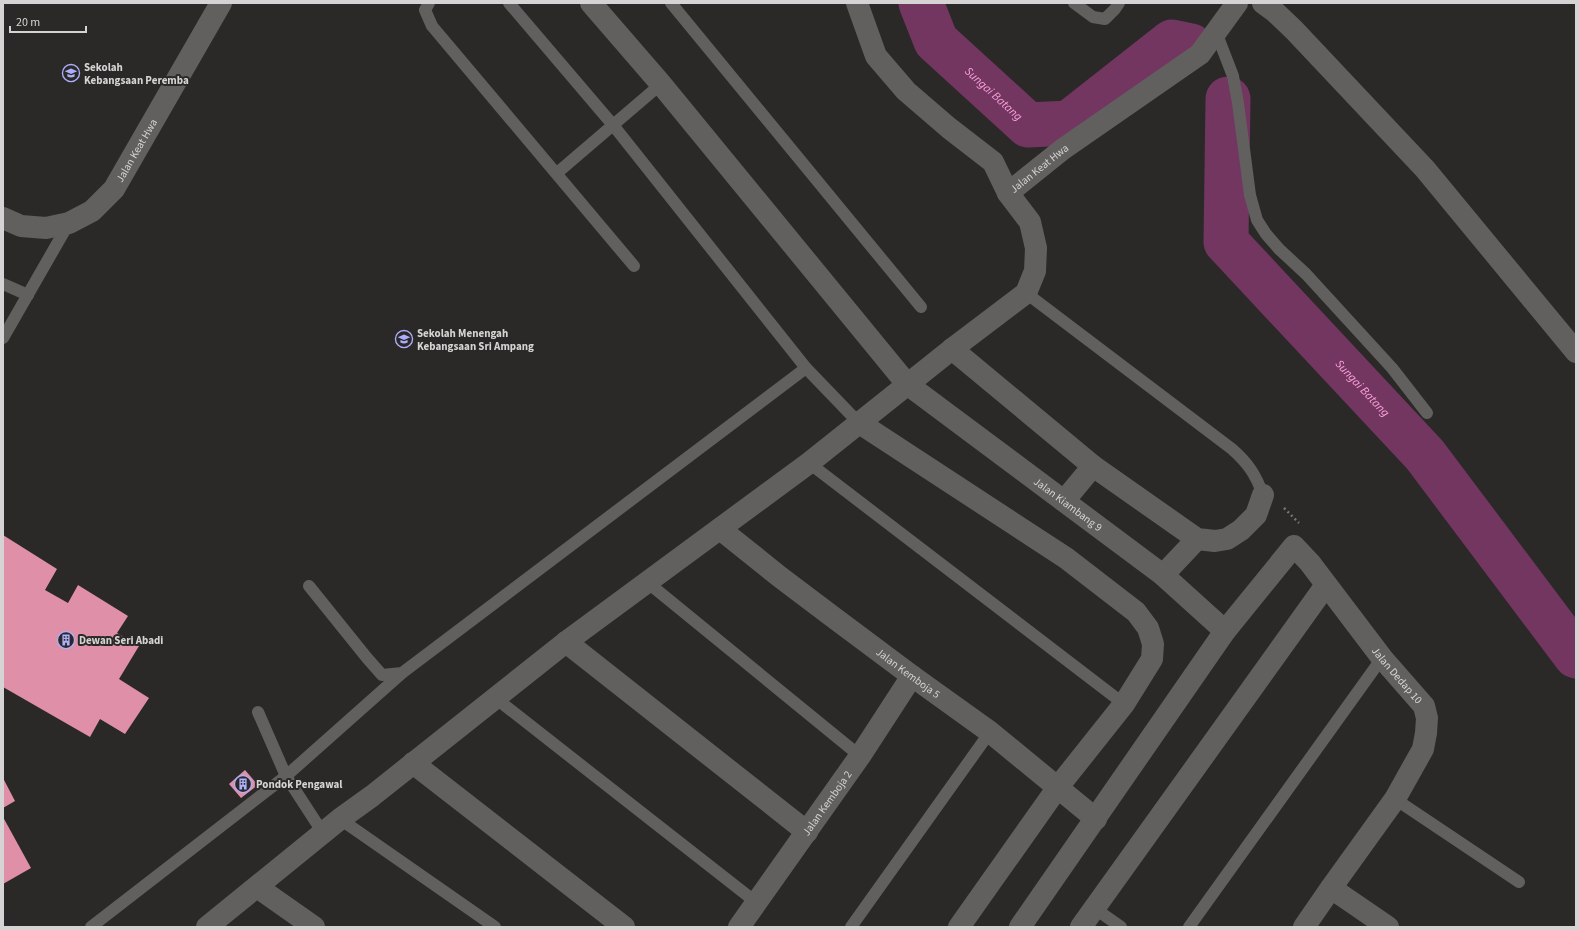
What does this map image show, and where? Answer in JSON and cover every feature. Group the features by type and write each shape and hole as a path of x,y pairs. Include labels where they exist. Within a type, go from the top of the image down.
{"street":[{"name":"Jalan Keat Hwa","path":"3,218 21,226 46,228 69,224 92,211 114,189 222,3"},
{"name":"Jalan Kiambang 9","path":"591,3 661,84 907,384 1162,575 1225,631"},
{"name":"Jalan Keat Hwa","path":"857,3 876,56 906,91 949,128 993,162 1008,193 1053,157 1200,54 1226,18"},
{"path":"1268,7 1294,30 1425,169 1576,352"},
{"path":"207,927 494,697 566,642 809,463 858,422 881,406 952,349 1026,294 1035,271 1036,248 1030,222 1008,193"},
{"path":"952,349 1093,466 1197,539 1215,541 1227,539 1242,530 1256,515 1264,495"},
{"path":"858,422 1066,558 1136,612 1148,628 1153,644 1152,659 1124,704 1058,787 959,927"},
{"path":"1064,501 1093,466"},
{"name":"Jalan Kemboja 5","path":"720,529 780,577 912,676 990,732 1096,819"},
{"path":"1162,575 1197,539"},
{"path":"1020,927 1225,631 1294,546"},
{"name":"Jalan Dedap 10","path":"1294,546 1310,563 1382,658 1424,706 1427,718 1423,749 1395,799 1304,927"},
{"path":"1081,927 1326,585"},
{"path":"566,642 807,832"},
{"name":"Jalan Kemboja 2","path":"739,927 860,756 912,676"},
{"path":"413,763 624,927"},
{"path":"257,887 314,927"},
{"path":"1331,888 1388,927"}],"lane":[{"path":"429,3 425,10 432,26 634,266"},
{"path":"509,3 613,125 806,368 858,422"},
{"path":"671,3 921,307"},
{"path":"1074,3 1094,17 1105,18 1119,3"},
{"path":"1226,18 1250,195 1257,220 1266,234 1279,249 1306,274 1392,368 1427,413"},
{"path":"557,173 661,84"},
{"path":"3,338 69,224"},
{"path":"3,284 28,295"},
{"path":"1026,294 1232,449 1246,461 1264,495"},
{"path":"91,927 286,776 402,673 806,368"},
{"path":"809,463 1124,704"},
{"path":"647,582 860,756"},
{"path":"309,586 382,675 402,673"},
{"path":"1189,927 1382,658"},
{"path":"494,697 757,902"},
{"path":"258,712 286,776 323,833"},
{"path":"851,927 990,732"},
{"path":"1395,799 1519,882"},
{"path":"340,819 495,927"},
{"path":"1094,908 1121,927"}],"path":[{"path":"1264,495 1282,506 1310,532 1294,546"}],"building":[{"name":"Dewan Seri Abadi","path":"3,535 57,569 45,590 68,603 78,585 128,616 117,633 139,646 119,679 149,698 125,734 100,719 90,737 3,687"},
{"name":"Pondok Pengawal","path":"245,770 258,785 241,798 229,784"},
{"path":"3,778 15,801 3,808"},
{"path":"3,817 31,868 3,884"}],"waterway":[{"name":"Sungai Batang","path":"921,3 936,41 1028,125 1069,123 1172,42 1191,46"},
{"name":"Sungai Batang","path":"1228,99 1226,242 1425,455 1576,656"}],"place":[{"name":"Sekolah Kebangsaan Peremba","path":"71,73"},
{"name":"Sekolah Menengah Kebangsaan Sri Ampang","path":"404,339"},
{"name":"Dewan Seri Abadi","path":"66,640"},
{"name":"Pondok Pengawal","path":"243,784"}]}
